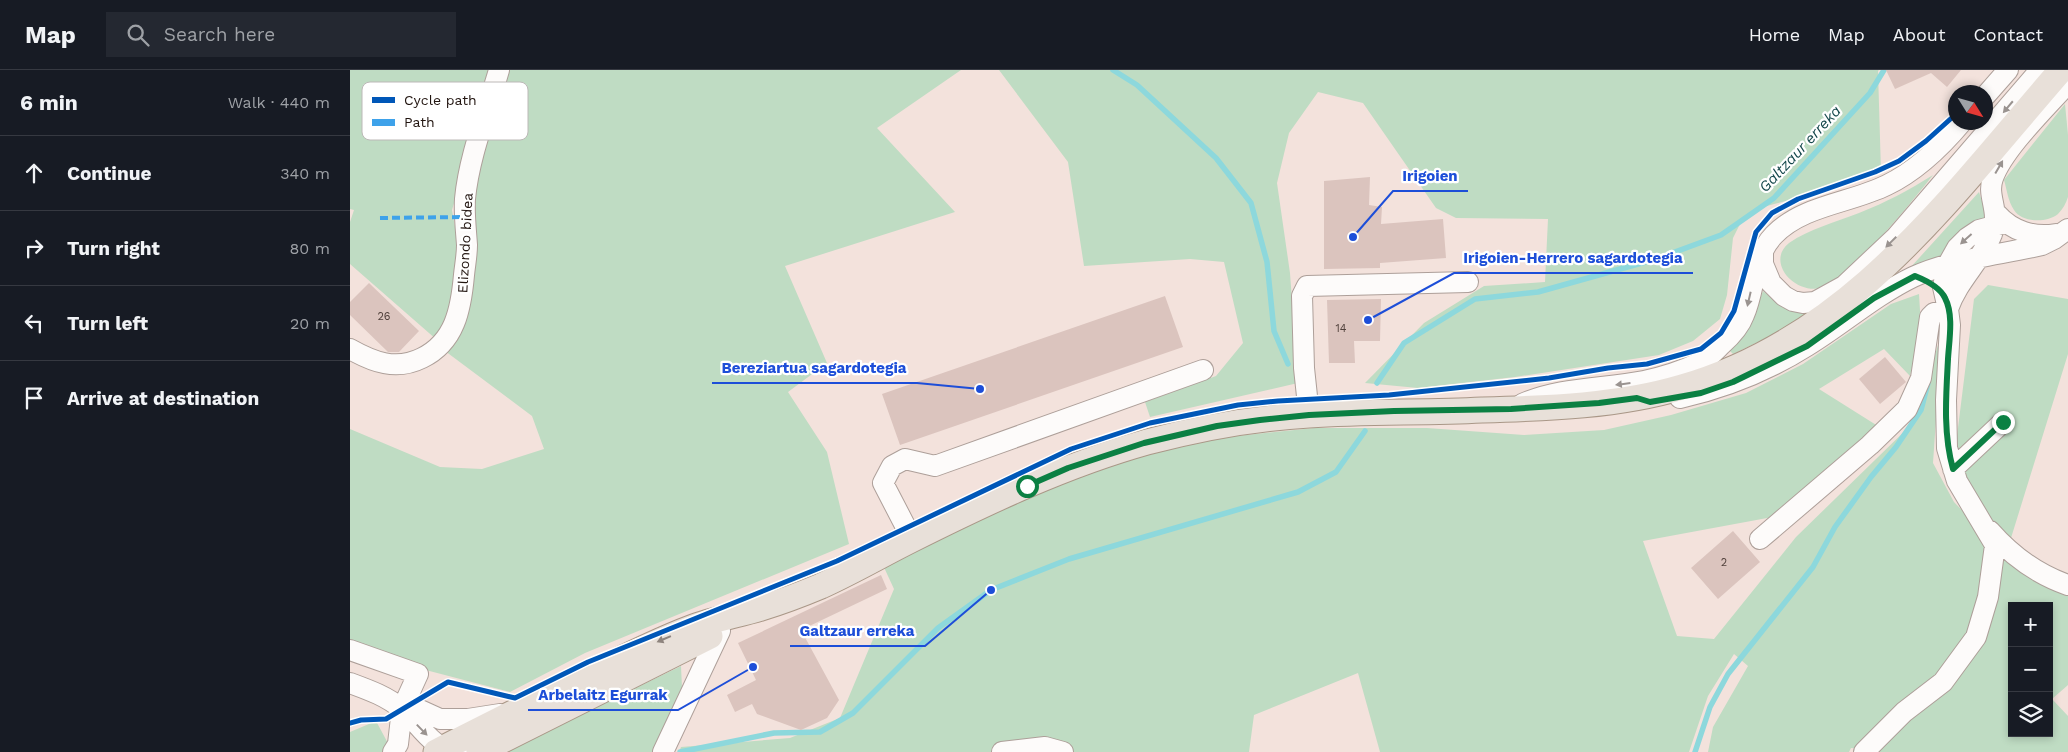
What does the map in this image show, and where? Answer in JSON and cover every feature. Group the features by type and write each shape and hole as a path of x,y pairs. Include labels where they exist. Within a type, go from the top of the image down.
{"main road":[{"path":"447,751 524,708 664,639 728,615 761,608 822,586 912,539 1027,486 1098,457 1144,443 1217,426 1309,415 1511,409 1599,403 1637,398 1683,387 1718,375 1758,356 1810,327 1844,302 1904,250 2057,78"},
{"path":"479,752 720,631 761,608"}],"street":[{"name":"Elizondo bidea","path":"495,82 499,70"},
{"path":"1760,539 1870,445 1907,409 1921,378 1930,317 1947,303 1980,258 1999,220 1991,191 1993,179 2057,78"},
{"path":"1763,253 1763,264 1771,283 1784,296 1793,301 1803,303 1815,302 1844,286 2057,78"},
{"path":"1511,409 1554,393 1644,381 1682,370 1703,361 1725,341 1744,316 1755,269 1768,241 1785,225 1818,210 1887,185 1932,154 1954,130"},
{"name":"Elizondo bidea","path":"350,349 365,358 382,364 396,365 414,362 431,354 445,342 462,304 467,247 465,198 478,140"},
{"path":"1999,220 2014,228 2038,235 2050,235 2067,230"},
{"path":"1864,752 1904,712 1943,682 1976,637 1988,596 1995,545 1957,481 1947,448 1946,400 1950,325 1943,287 1947,266 1957,248 1966,238 1999,220"},
{"path":"1637,398 1650,402 1674,399 1701,393 1733,382 1807,346 1874,298 1915,276 1947,266 2042,245 2067,230"},
{"path":"1915,276 1931,284 1947,303"},
{"path":"1309,415 1304,368 1302,296 1307,286 1468,282"},
{"path":"912,539 883,483 892,466 905,459 934,466 1203,370"},
{"path":"1953,469 2003,422"},
{"path":"1974,512 2006,549 2028,567 2068,585"},
{"path":"663,752 720,631"},
{"path":"350,650 418,674 402,709 398,744 393,752"},
{"path":"447,751 620,674 647,668"},
{"path":"350,683 382,695 402,709 434,742 447,751"},
{"path":"402,709 418,709 440,719 468,719 524,708"},
{"path":"440,719 444,725 447,751"},
{"path":"1002,752 1045,747 1063,752"}],"green space":[{"path":"350,70 493,70 489,82 362,82 362,140 472,140 452,210 458,244 453,313 437,340 350,264 350,222 354,210 350,209"},
{"path":"505,70 961,70 877,128 955,212 785,266 827,363 788,392 827,452 849,544 585,653 510,692 418,668 350,644 350,429 440,467 482,469 544,449 532,416 445,351 474,189 487,140 528,140 528,82 502,82"},
{"path":"999,70 1879,70 1881,172 1763,207 1742,220 1733,238 1727,295 1720,319 1693,341 1659,355 1515,377 1418,388 1365,383 1424,323 1484,286 1545,282 1548,219 1456,218 1436,208 1363,103 1318,92 1289,133 1277,183 1290,273 1298,383 1150,417 1145,402 1216,376 1243,343 1224,262 1190,259 1084,266 1068,162"},
{"path":"2065,104 2068,135 2068,197 2058,214 2053,217 2035,220 2023,217 2012,207 2004,180"},
{"path":"1933,175 1880,238 1847,271 1833,282 1821,288 1811,289 1801,286 1786,274 1780,258 1783,250 1789,243 1814,230 1888,200"},
{"path":"1979,192 1987,217 1942,258 1910,268"},
{"path":"1988,285 2068,299 2068,354 2011,538 1987,516 1967,487 1955,452 1974,299"},
{"path":"1763,291 1782,307 1806,314 1779,332 1733,354 1729,350 1755,313"},
{"path":"1919,294 1921,327 1910,376 1884,349 1819,389 1881,428 1778,516 1643,541 1677,636 1714,639 1796,537 1915,421 1942,332 1933,463 1954,502 2011,561 2068,591 2068,685 2053,698 2053,602 2008,602 2008,737 2053,737 2053,700 2068,716 2068,752 1875,752 1876,750 1851,748 1849,752 1708,752 1713,727 1748,666 1734,654 1708,696 1689,752 1380,752 1358,673 1254,715 1249,752 679,752 681,747 790,738 840,718 894,589 882,563 1039,491 1120,459 1189,441 1314,428 1427,428 1524,435 1604,430 1671,415 1746,393 1803,364 1891,304"},
{"path":"681,666 682,688 653,752 504,752"},
{"path":"376,721 390,747 385,752 350,752 350,732"}],"building":[{"path":"1886,70 1961,70 1947,87 1931,73 1895,89"},
{"path":"1370,177 1369,205 1382,207 1381,224 1443,219 1446,258 1380,263 1380,268 1324,269 1324,181"},
{"path":"369,283 419,331 399,352 388,352 350,315 350,302"},
{"path":"1165,296 1183,347 900,445 882,394"},
{"path":"1381,299 1380,341 1354,341 1355,363 1329,363 1327,300"},
{"path":"1885,357 1906,382 1880,404 1859,379"},
{"path":"1733,531 1760,562 1718,599 1691,568"},
{"path":"881,575 887,589 801,630 839,700 827,718 801,730 757,714 752,704 735,712 727,695 756,680 738,643"}],"waterway":[{"path":"1113,70 1137,85 1216,158 1251,203 1267,262 1274,331 1288,364"},
{"name":"Galtzaur erreka","path":"1377,383 1404,343 1475,299 1538,292 1656,259 1721,235 1774,198 1870,93 1884,70"},
{"path":"1695,752 1710,707 1728,674 1813,567 1835,527 1871,477 1896,447 1921,410 1928,383"},
{"name":"Galtzaur erreka","path":"680,752 774,733 820,732 853,713 938,628 991,590 1069,559 1298,492 1336,472 1365,431"}],"marked path":[{"path":"380,218 465,217"}],"cycle path":[{"path":"350,723 361,720 386,719 448,682 515,698 588,662 837,561 1071,449 1150,423 1238,405 1389,395 1549,378 1608,368 1647,364 1701,349 1721,333 1734,311 1756,232 1772,213 1798,199 1875,172 1899,161 1948,121"}],"place":[{"name":"Irigoien","path":"1353,237"},
{"name":"Irigoien-Herrero sagardotegia","path":"1368,320"},
{"name":"Bereziartua sagardotegia","path":"980,389"},
{"name":"Galtzaur erreka","path":"991,590"},
{"name":"Arbelaitz Egurrak","path":"753,667"}],"route":[{"path":"1027,486 1068,468 1144,443 1217,426 1260,420 1309,415 1394,411 1511,409 1599,403 1637,398 1650,402 1701,393 1733,382 1807,346 1874,298 1915,276 1924,279 1938,290 1945,298 1948,309 1950,325 1946,400 1947,448 1953,469 2003,422"}]}
